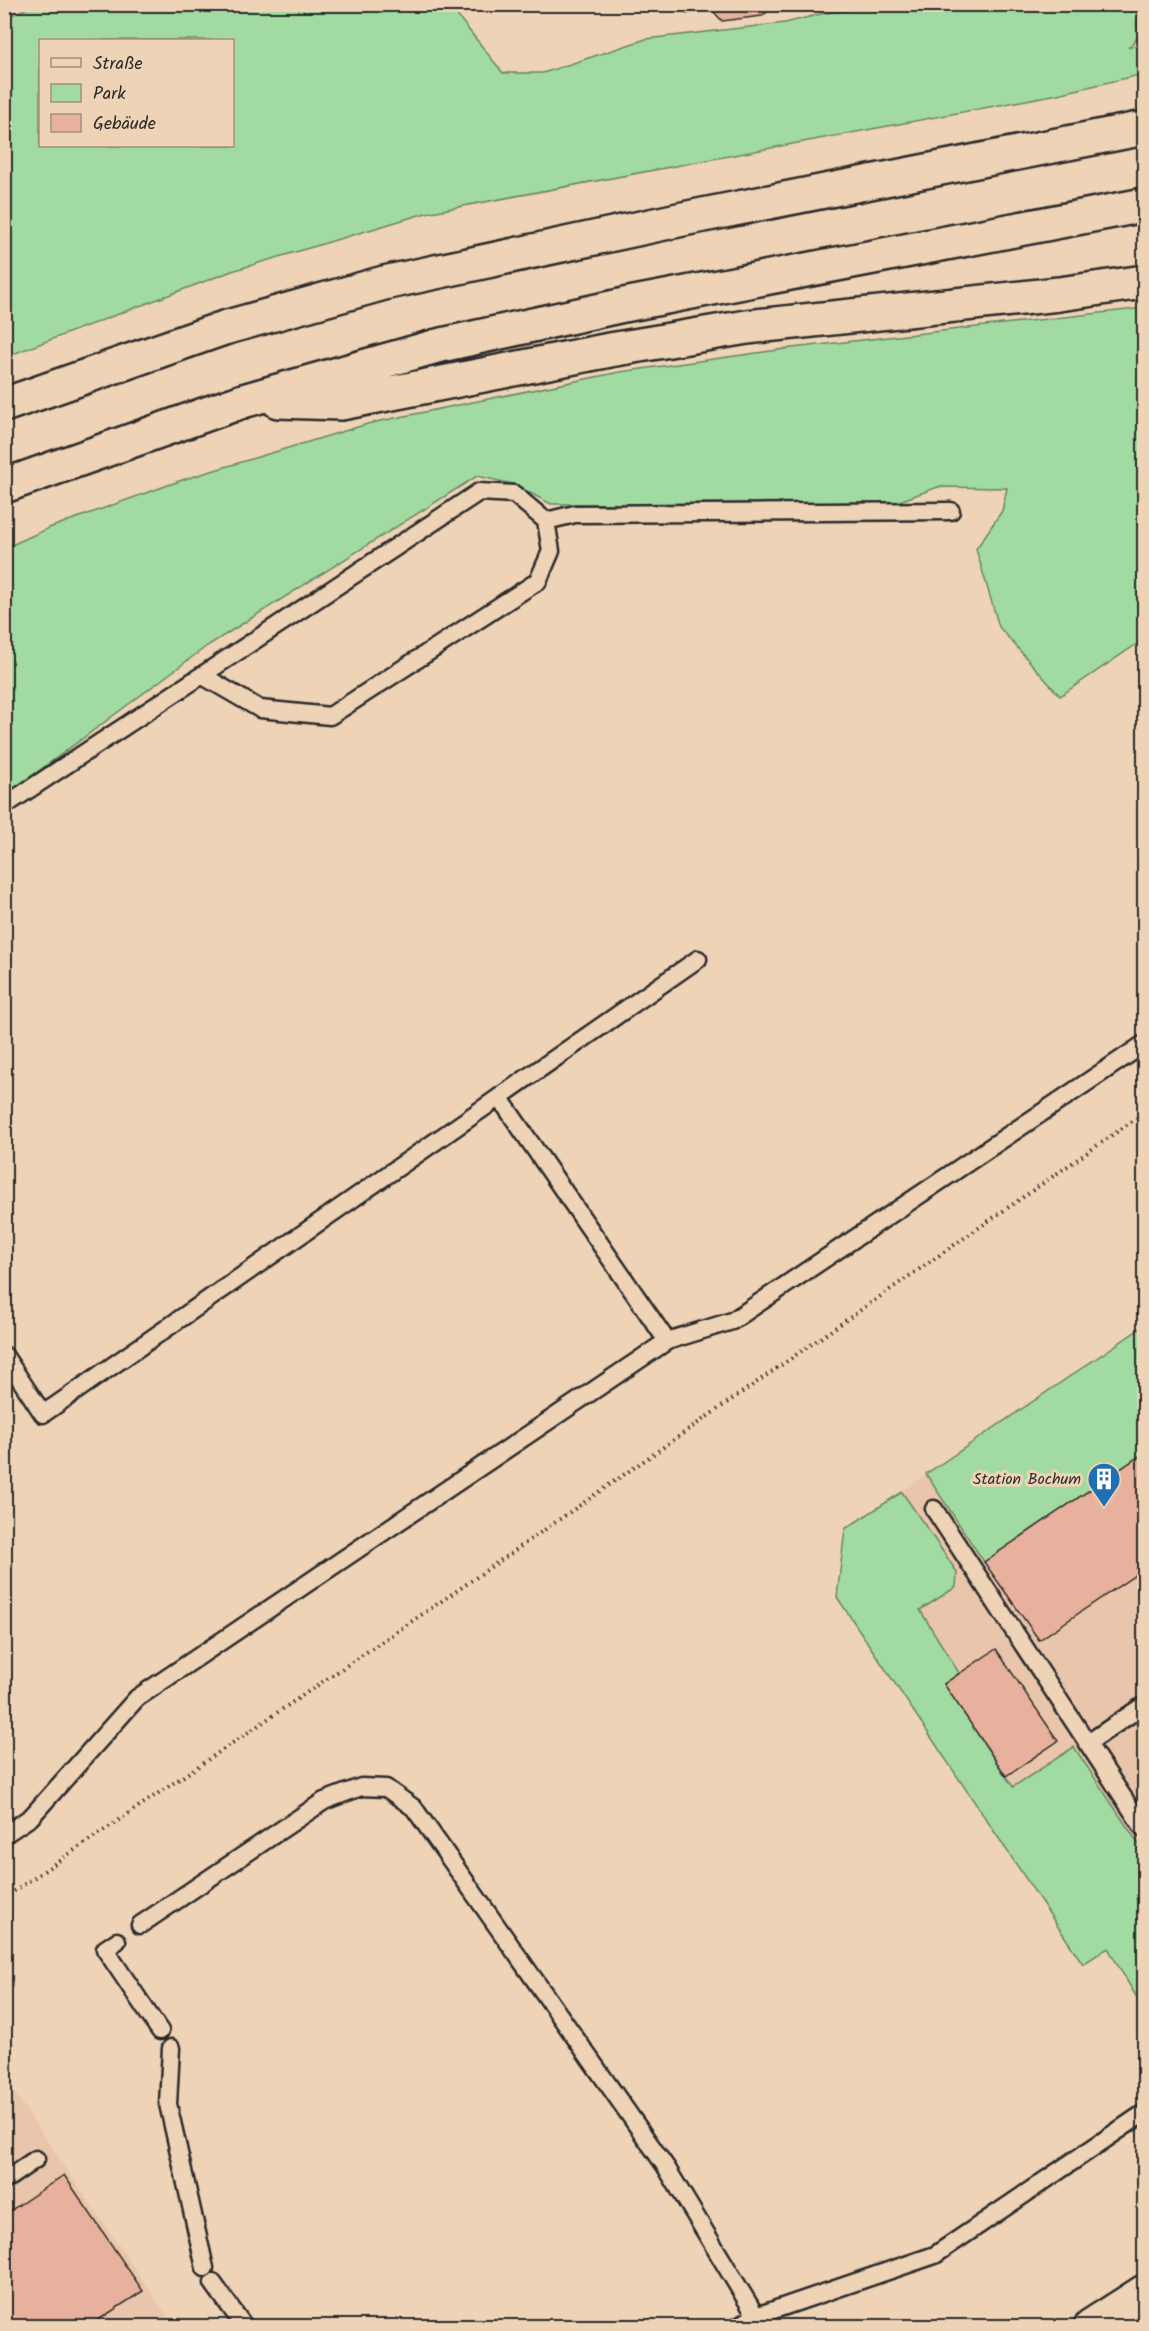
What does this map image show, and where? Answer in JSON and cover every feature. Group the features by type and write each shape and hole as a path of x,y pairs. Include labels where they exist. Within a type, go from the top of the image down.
{"main road":[{"path":"4,405 224,328 384,283 683,219 1144,128"},
{"path":"4,486 243,401 437,346 624,304 1144,205"},
{"path":"243,401 341,403 610,350 747,327 1059,294 1144,282"},
{"path":"1091,2326 1144,2292"}],"lane":[{"path":"4,807 479,492 514,494 546,521 551,551 538,581 330,716 260,709 203,676"},
{"path":"546,521 575,514 951,511"},
{"path":"4,1354 43,1414 698,959"},
{"path":"4,1835 31,1816 137,1698 667,1341 732,1321 1144,1044"},
{"path":"499,1097 667,1341"},
{"path":"934,1509 1144,1829"},
{"path":"1088,1743 1144,1705"},
{"path":"140,1925 324,1801 362,1787 386,1788 414,1809 666,2167 756,2316"},
{"path":"117,1941 105,1949 160,2031"},
{"path":"171,2048 168,2104 209,2275 244,2326"},
{"path":"739,2326 756,2316 935,2255 1144,2113"},
{"path":"4,2181 36,2159"}],"path":[{"path":"4,13 21,4"},
{"path":"4,1898 455,1592 1144,1113"}],"shaded area":[{"path":"1144,1327 1144,1861 1056,1922 846,1529"},
{"path":"5,2079 174,2326 5,2326"}],"green space":[{"path":"34,5 449,5 503,73 543,73 646,39 785,23 825,13 892,5 1144,5 1144,11 1137,21 1138,37 1129,47 1144,44 1144,74 1058,94 426,213 232,271 5,357 5,18"},
{"path":"1144,308 1144,639 1060,696 999,627 976,549 1002,511 1007,488 938,487 894,503 551,504 513,484 477,476 207,646 5,796 5,548 49,528 185,479 371,423 620,372 792,348"},
{"path":"1144,1326 1144,1453 984,1562 926,1474"},
{"path":"902,1492 957,1572 956,1587 920,1610 959,1673 944,1684 1013,1787 1074,1747 1144,1852 1144,2010 1108,1948 1083,1964 837,1597 845,1529"},
{"path":"1144,1735 1144,1807 1139,1798 1139,1739"}],"building":[{"path":"678,4 697,4 687,14"},
{"path":"707,4 775,5 762,16 722,21"},
{"name":"Station Bochum","path":"1144,1453 1144,1569 1039,1640 984,1562"},
{"path":"996,1649 1058,1741 1006,1776 944,1684"},
{"path":"64,2175 143,2291 89,2326 4,2326 4,2215"}],"place":[{"name":"Station Bochum","path":"1104,1508"}]}
